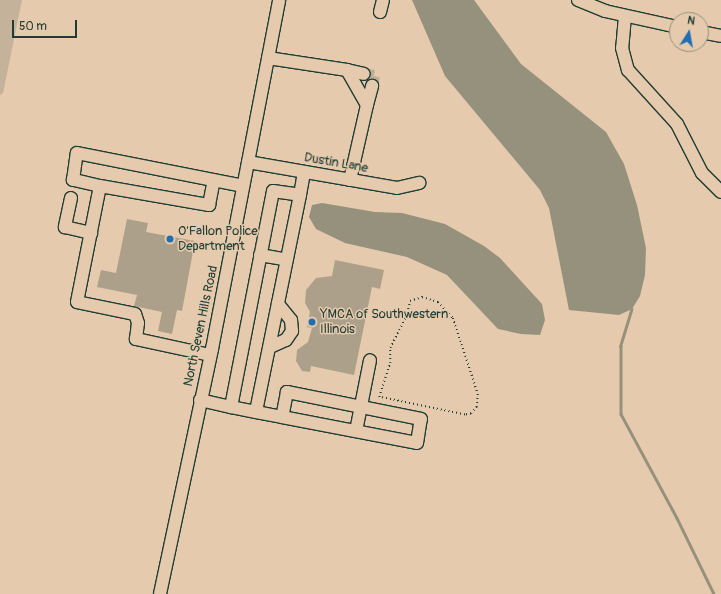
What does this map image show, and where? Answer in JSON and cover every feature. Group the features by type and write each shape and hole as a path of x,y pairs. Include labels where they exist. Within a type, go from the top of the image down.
{"street":[{"name":"North Seven Hills Road","path":"161,592 210,355 279,0"},
{"path":"578,0 625,16 669,25"},
{"path":"625,16 622,48 628,70 677,124 702,173 721,192"},
{"path":"709,34 721,36"},
{"path":"268,58 364,74"},
{"path":"347,70 367,104"},
{"path":"350,180 372,86"},
{"path":"214,180 209,205 73,180 77,153 214,180 243,186"},
{"name":"Dustin Lane","path":"248,162 397,188 419,183"},
{"path":"256,412 304,172"},
{"path":"100,186 77,302 135,314 138,323 136,339 210,355"},
{"path":"231,407 273,191 300,195"},
{"path":"71,198 65,227 90,233"},
{"path":"260,255 287,260"},
{"path":"270,347 286,340 292,331 291,320 278,304"},
{"path":"356,431 370,360"},
{"path":"200,400 256,412 416,443 421,419 287,392 282,417"}],"path":[{"path":"422,297 438,302 453,318 478,394 477,407 471,414 465,415 379,396 390,363 390,348 406,317 410,301 422,297"}],"shaded area":[{"path":"0,0 22,0 3,93 0,95"},
{"path":"412,0 474,0 521,64 606,132 624,164 637,205 646,248 645,275 640,296 632,309 619,315 569,310 549,208 540,190 445,76"},
{"path":"322,203 375,212 402,213 445,224 484,246 500,258 542,304 545,320 540,335 521,334 498,329 447,275 407,257 345,243 316,229 309,217 312,205"}],"building":[{"path":"127,219 148,223 146,232 195,241 182,311 177,310 172,334 158,331 162,312 134,306 137,295 97,287 101,270 116,273"},
{"path":"335,260 384,270 380,289 372,287 354,375 311,366 310,372 302,371 296,361 297,350 308,342 312,328 307,327 310,312 305,303 306,290 316,278 332,276"}],"waterway":[{"path":"632,309 621,346 621,414 677,518 714,594"}],"tunnel":[{"path":"364,74 374,76 372,86"}],"place":[{"name":"O'Fallon Police Department","path":"170,239"},
{"name":"YMCA of Southwestern Illinois","path":"312,322"}]}
